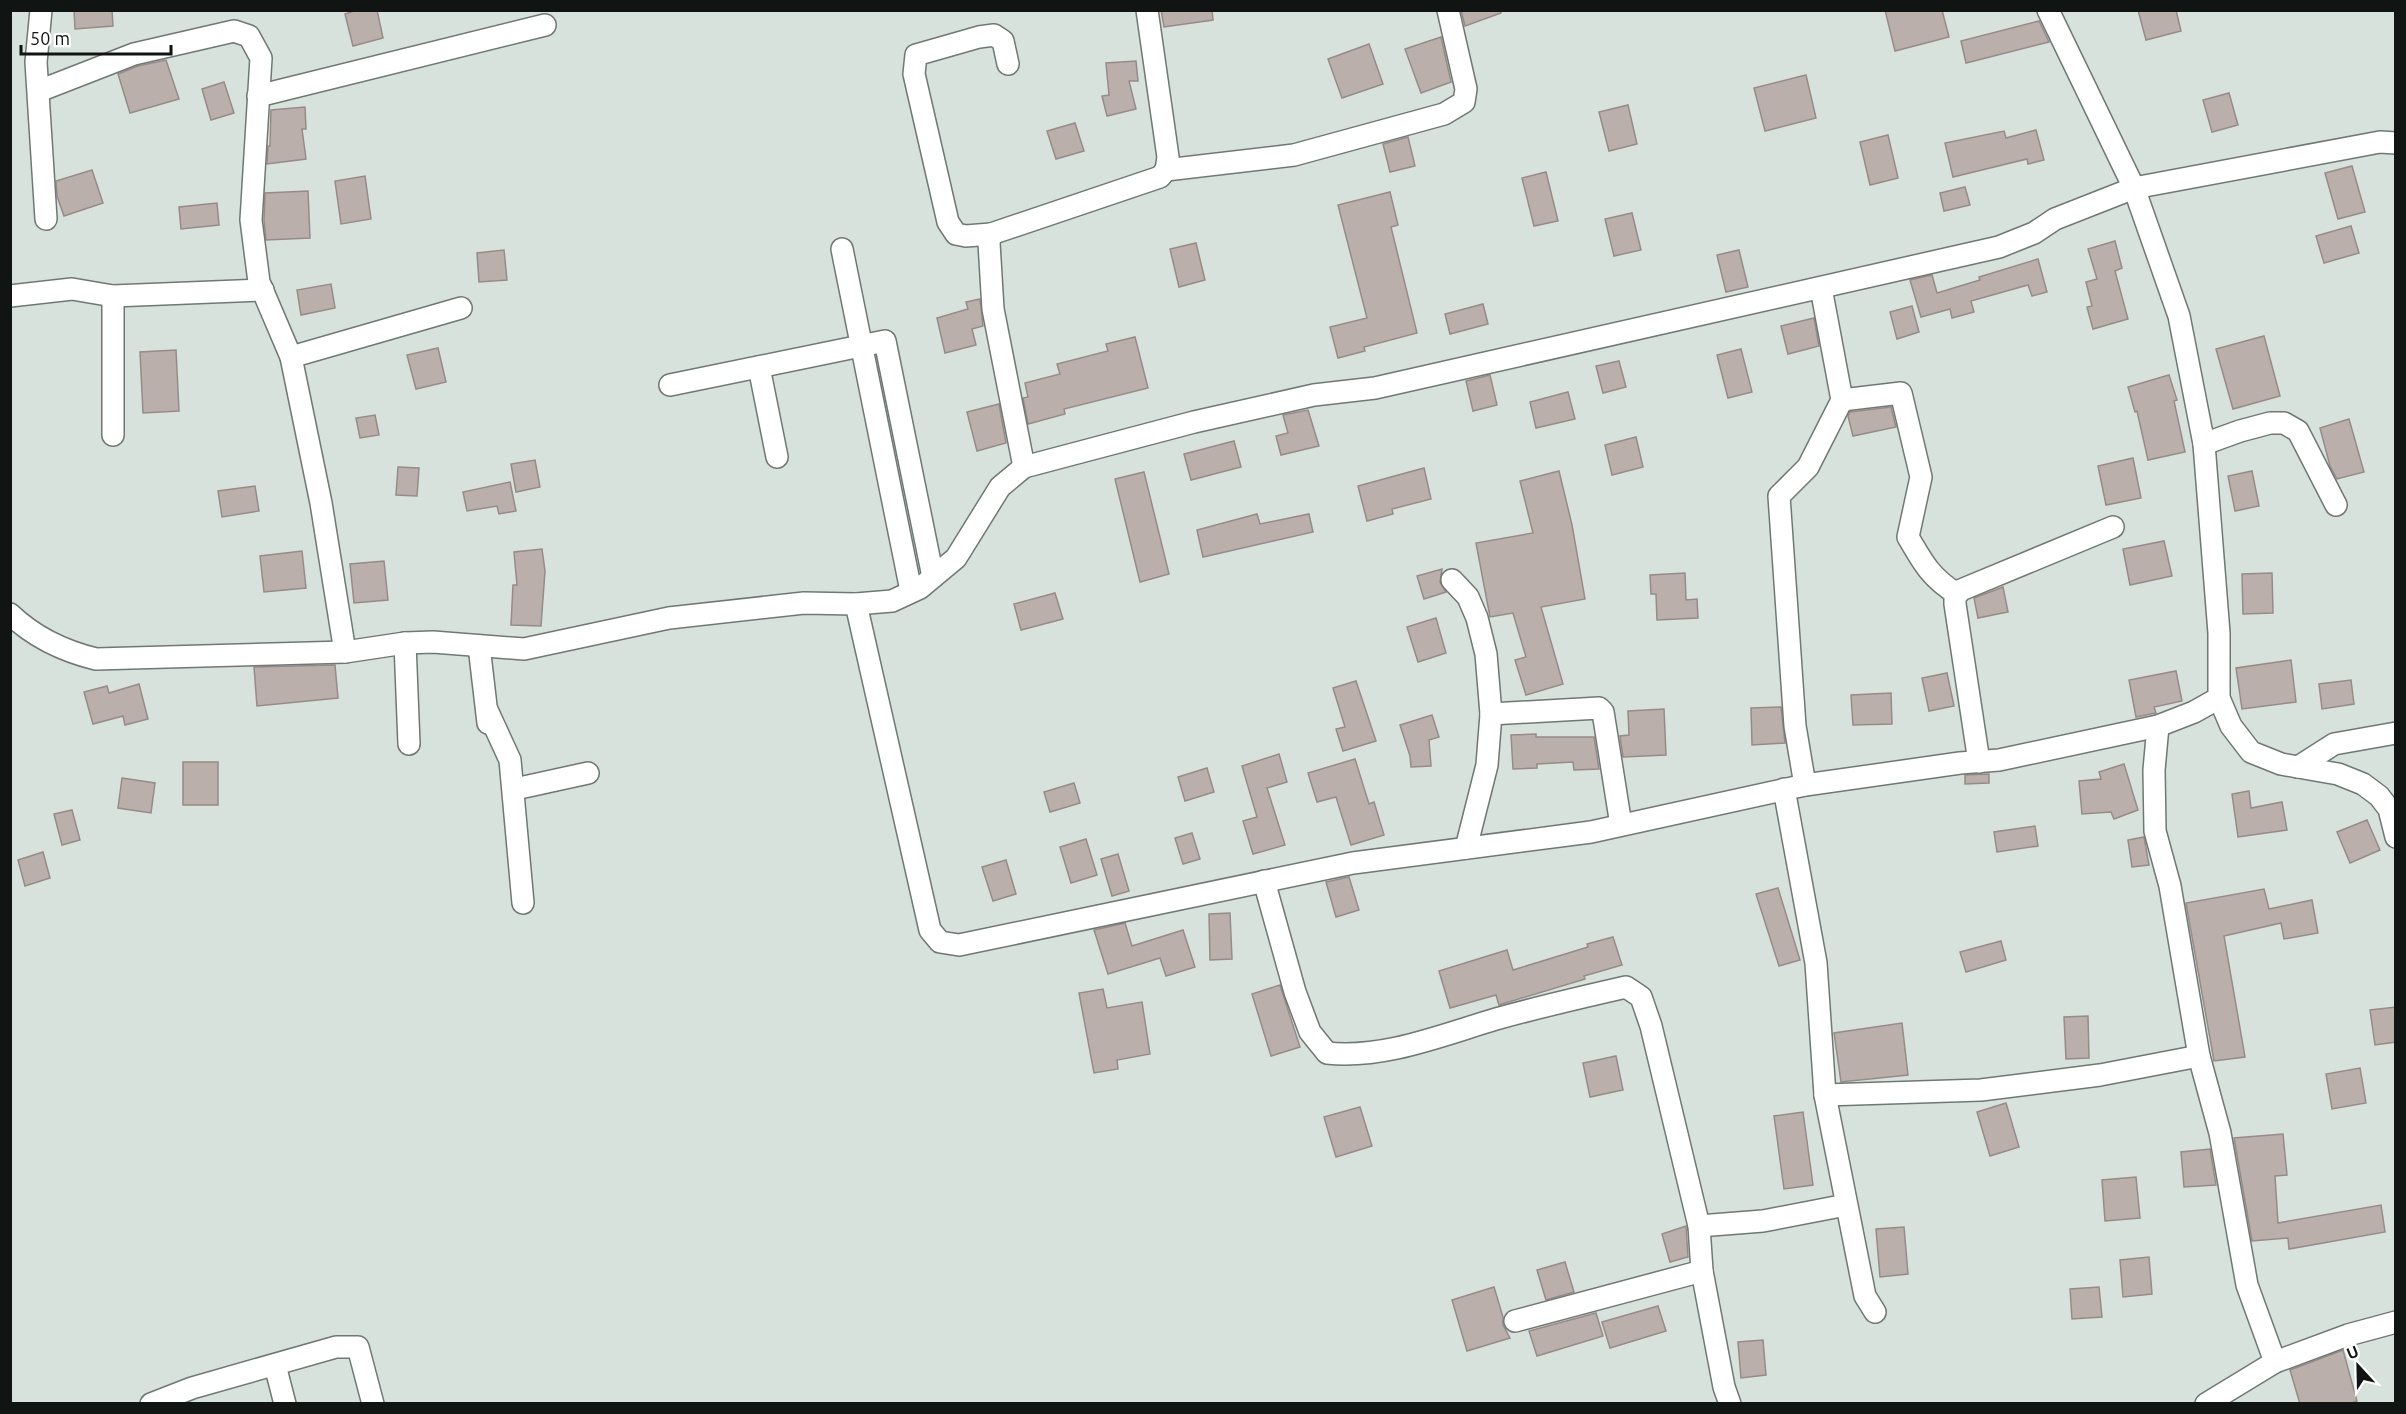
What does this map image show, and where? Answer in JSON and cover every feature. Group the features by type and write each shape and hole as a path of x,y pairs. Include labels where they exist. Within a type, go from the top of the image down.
{"street":[{"path":"41,10 36,62 46,219"},
{"path":"1008,64 1003,41 993,35 916,55 914,61 914,74 948,222 956,234 966,236 991,234 1160,177 1166,170 1168,158 1147,10"},
{"path":"1166,170 1294,155 1444,114 1457,108 1464,102 1466,89 1448,10"},
{"path":"2048,10 2134,188 2180,316 2204,444 2219,633 2219,698 2231,726 2251,752 2281,764 2338,774 2363,784 2379,796 2388,809 2396,837"},
{"path":"258,96 545,26"},
{"path":"39,91 134,54 234,31 249,36 261,58 251,220 259,282 291,357 321,503 345,652"},
{"path":"10,614 41,639 69,652 96,659 345,652 434,642 524,649 669,618 804,603 856,604 892,601 920,588 956,558 1000,487 1024,467 1227,414 1314,395 1375,388 2000,247 2034,232 2055,219 2134,188 2380,142 2396,143"},
{"path":"991,234 989,243 993,309 1024,467"},
{"path":"842,249 911,591"},
{"path":"1821,288 1842,400 1808,467 1779,496 1794,726 1795,787 1823,1030 1825,1095 1865,1296 1875,1312"},
{"path":"10,296 72,289 112,296 262,290"},
{"path":"112,296 113,435"},
{"path":"291,357 462,308"},
{"path":"670,385 885,341 933,577"},
{"path":"759,367 777,457"},
{"path":"1842,400 1901,393 1922,477 1908,537 1940,583 1957,594"},
{"path":"2204,444 2270,423 2284,423 2298,431 2336,505"},
{"path":"1979,762 1955,604 1957,594 1961,590 2113,527"},
{"path":"1452,580 1468,597 1478,618 1486,654 1491,714 1487,765 1466,848"},
{"path":"856,604 930,930 940,942 959,945 1353,863 1591,832 1795,787 1999,760 2158,726 2194,712 2219,698"},
{"path":"405,644 410,744"},
{"path":"479,646 489,736"},
{"path":"1491,714 1599,708 1603,712 1622,825"},
{"path":"487,710 510,760 515,789 524,903"},
{"path":"2158,726 2154,770 2155,831 2170,886 2199,1056 2220,1133 2247,1285 2275,1362"},
{"path":"2298,767 2334,744 2396,733"},
{"path":"515,789 588,773"},
{"path":"1264,881 1295,992 1310,1032 1327,1053 1351,1056 1398,1047 1539,1007 1626,987 1641,997 1651,1026 1699,1226 1702,1271 1724,1387 1730,1404"},
{"path":"1825,1095 1982,1090 2100,1075 2199,1056"},
{"path":"1699,1226 1763,1221 1846,1205"},
{"path":"1515,1321 1702,1271"},
{"path":"2206,1404 2275,1362 2349,1335 2396,1322"},
{"path":"151,1404 194,1396 274,1365 336,1347 358,1347 373,1404"},
{"path":"274,1365 285,1404"}],"building":[{"path":"74,10 112,10 113,26 75,29"},
{"path":"357,10 377,10 383,38 353,46 345,14"},
{"path":"1161,10 1212,10 1213,20 1164,27"},
{"path":"1461,10 1501,10 1501,13 1465,26"},
{"path":"1885,10 1942,10 1949,37 1895,51"},
{"path":"2138,10 2176,10 2181,31 2146,40"},
{"path":"2039,21 2049,42 1966,63 1961,41"},
{"path":"1441,37 1451,82 1421,93 1405,49"},
{"path":"1369,44 1383,84 1342,98 1328,59"},
{"path":"166,60 179,99 130,113 118,74 138,66"},
{"path":"1136,61 1138,81 1129,81 1136,109 1107,116 1102,96 1109,95 1106,63"},
{"path":"1806,75 1816,118 1765,131 1754,88"},
{"path":"224,82 234,113 211,120 202,89"},
{"path":"2229,93 2238,125 2212,132 2203,100"},
{"path":"1628,105 1637,144 1609,151 1599,112"},
{"path":"305,107 306,129 302,129 306,159 267,164 271,110"},
{"path":"1075,123 1084,151 1056,159 1047,131"},
{"path":"2036,130 2044,160 2028,164 2027,159 1953,177 1945,143 2004,131 2006,138"},
{"path":"1888,135 1898,178 1870,185 1860,142"},
{"path":"1408,137 1415,166 1390,172 1383,144"},
{"path":"2352,166 2365,212 2338,219 2325,173"},
{"path":"92,170 103,203 64,216 57,196 56,181"},
{"path":"1546,172 1558,221 1534,226 1522,178"},
{"path":"365,176 371,219 341,224 335,181"},
{"path":"1965,187 1970,205 1944,211 1940,193"},
{"path":"308,191 310,238 266,240 265,193"},
{"path":"1390,192 1398,225 1391,227 1417,333 1364,347 1365,351 1338,358 1330,327 1367,318 1338,205"},
{"path":"217,203 219,225 181,229 179,207"},
{"path":"1632,213 1641,250 1614,256 1605,219"},
{"path":"2351,226 2359,253 2324,263 2316,236"},
{"path":"2115,241 2122,268 2115,271 2128,319 2093,329 2087,307 2092,306 2086,282 2097,279 2088,249"},
{"path":"1196,243 1205,280 1179,287 1170,249"},
{"path":"504,250 507,280 479,282 477,253"},
{"path":"1739,250 1748,287 1726,292 1717,255"},
{"path":"2038,259 2047,292 2032,296 2028,285 1971,301 1974,312 1952,318 1950,309 1921,317 1910,280 1932,275 1937,293"},
{"path":"331,284 335,308 301,315 297,290"},
{"path":"980,299 983,326 972,329 976,345 945,353 937,318 968,309 966,302"},
{"path":"1483,304 1488,324 1450,334 1445,314"},
{"path":"1912,306 1919,332 1897,339 1890,312"},
{"path":"1814,318 1819,346 1788,354 1781,326"},
{"path":"2264,336 2280,396 2233,409 2216,349"},
{"path":"1135,337 1148,388 1064,409 1065,414 1028,424 1023,398 1028,397 1025,383 1060,374 1057,364 1108,351 1106,344"},
{"path":"438,348 446,382 416,389 407,355"},
{"path":"1741,349 1752,392 1728,398 1717,355"},
{"path":"176,350 179,411 143,413 140,352"},
{"path":"1619,361 1626,387 1603,393 1596,366"},
{"path":"1490,375 1497,405 1473,411 1466,381"},
{"path":"2169,375 2177,400 2174,401 2185,452 2148,460 2137,411 2135,412 2128,387"},
{"path":"1568,392 1575,419 1536,428 1530,402"},
{"path":"999,404 1006,443 977,451 967,412"},
{"path":"1891,407 1896,427 1853,436 1848,416 1850,412"},
{"path":"1308,410 1319,446 1281,455 1276,436 1288,433 1283,415"},
{"path":"375,415 379,435 360,438 356,418"},
{"path":"2349,419 2364,472 2337,479 2330,466 2320,428"},
{"path":"1636,437 1643,467 1612,475 1605,445"},
{"path":"1234,441 1241,467 1191,480 1184,454"},
{"path":"2133,458 2141,498 2106,505 2098,466"},
{"path":"535,460 540,487 516,492 511,464"},
{"path":"398,467 419,468 417,496 396,495"},
{"path":"1424,468 1431,499 1392,509 1393,514 1367,521 1358,486"},
{"path":"1559,471 1572,525 1585,599 1541,607 1563,684 1526,695 1515,660 1526,657 1513,613 1490,617 1476,543 1533,533 1520,481"},
{"path":"2252,471 2259,506 2235,511 2228,476"},
{"path":"1144,472 1169,574 1140,582 1115,479"},
{"path":"510,482 516,511 499,514 497,506 467,511 463,492"},
{"path":"255,486 259,511 222,517 218,491"},
{"path":"1257,514 1260,524 1309,514 1313,532 1203,557 1197,530"},
{"path":"2164,541 2172,576 2130,585 2123,549"},
{"path":"542,549 545,571 541,626 511,625 513,585 517,585 514,552"},
{"path":"302,551 306,588 264,592 260,556"},
{"path":"384,561 388,600 354,603 350,564"},
{"path":"1442,569 1440,582 1446,592 1424,599 1417,576"},
{"path":"1685,573 1686,600 1697,599 1698,618 1657,620 1656,594 1651,594 1650,575"},
{"path":"2272,573 2273,613 2243,614 2242,574"},
{"path":"2003,587 2008,612 1978,618 1974,598"},
{"path":"1055,593 1063,619 1021,630 1014,604"},
{"path":"1436,618 1446,653 1418,662 1407,627"},
{"path":"2291,660 2296,702 2242,709 2236,668"},
{"path":"335,665 338,698 257,706 254,667"},
{"path":"2176,671 2182,701 2154,707 2156,713 2136,717 2129,680"},
{"path":"1947,673 1954,706 1929,711 1922,678"},
{"path":"2351,680 2354,704 2322,709 2319,684"},
{"path":"1356,681 1376,741 1343,751 1336,729 1345,727 1333,688"},
{"path":"139,684 148,719 125,725 123,716 93,724 84,692 107,686 109,693"},
{"path":"1891,693 1892,724 1853,725 1851,695"},
{"path":"1781,707 1785,743 1752,745 1751,708"},
{"path":"1664,709 1666,755 1623,757 1620,736 1629,735 1628,711"},
{"path":"1432,715 1439,737 1429,740 1431,766 1411,767 1410,756 1400,725"},
{"path":"1536,734 1536,737 1594,737 1599,769 1574,770 1573,762 1537,764 1537,768 1513,769 1511,735"},
{"path":"1279,754 1287,782 1267,788 1285,845 1253,854 1243,821 1257,817 1242,766"},
{"path":"1355,759 1369,804 1374,802 1384,835 1351,845 1336,797 1317,802 1308,773"},
{"path":"183,762 218,762 218,805 183,805"},
{"path":"2124,764 2138,810 2114,819 2111,812 2082,814 2079,781 2101,779 2099,772"},
{"path":"1207,768 1214,792 1185,801 1178,777"},
{"path":"1989,774 1989,783 1965,784 1965,775"},
{"path":"122,778 155,783 151,813 118,808"},
{"path":"1074,783 1080,803 1050,812 1044,792"},
{"path":"2249,791 2251,808 2282,802 2287,830 2238,837 2232,794"},
{"path":"72,810 80,840 62,845 54,814"},
{"path":"2367,820 2380,850 2350,863 2337,832"},
{"path":"2035,826 2038,846 1997,852 1994,832"},
{"path":"1192,833 1200,859 1183,864 1175,838"},
{"path":"2144,837 2149,865 2132,867 2128,840"},
{"path":"1086,839 1097,875 1071,883 1060,847"},
{"path":"43,852 50,878 25,886 18,860"},
{"path":"1118,854 1129,891 1112,896 1101,859"},
{"path":"1006,860 1016,894 993,901 982,867"},
{"path":"1349,877 1359,910 1336,917 1326,882"},
{"path":"1778,888 1800,960 1779,966 1756,894"},
{"path":"2264,889 2269,909 2312,900 2318,933 2284,939 2281,923 2224,936 2245,1057 2214,1061 2186,903"},
{"path":"1230,913 1232,959 1210,960 1209,914"},
{"path":"1125,923 1132,946 1183,930 1195,967 1166,976 1160,958 1108,974 1094,930"},
{"path":"1613,937 1622,965 1584,976 1585,979 1499,1005 1496,995 1450,1008 1439,971 1507,950 1513,970"},
{"path":"2001,941 2006,960 1966,972 1960,952"},
{"path":"1280,985 1300,1047 1271,1056 1252,994"},
{"path":"1103,989 1107,1008 1142,1002 1150,1054 1117,1060 1118,1069 1094,1073 1079,993"},
{"path":"2396,1007 2396,1042 2375,1045 2370,1010"},
{"path":"2088,1016 2089,1058 2066,1059 2064,1017"},
{"path":"1902,1023 1908,1075 1841,1082 1834,1033"},
{"path":"1616,1056 1623,1090 1590,1097 1583,1063"},
{"path":"2360,1068 2366,1103 2332,1109 2326,1074"},
{"path":"2006,1103 2019,1147 1990,1156 1977,1112"},
{"path":"1360,1107 1372,1146 1336,1157 1324,1117"},
{"path":"1803,1112 1813,1185 1784,1189 1774,1116"},
{"path":"2283,1134 2287,1175 2275,1176 2278,1223 2381,1205 2385,1232 2289,1249 2288,1238 2252,1241 2234,1138"},
{"path":"2210,1149 2216,1185 2184,1187 2181,1152"},
{"path":"2136,1177 2140,1218 2105,1221 2102,1180"},
{"path":"1686,1226 1688,1257 1670,1262 1662,1234"},
{"path":"1904,1227 1908,1274 1880,1277 1876,1229"},
{"path":"2149,1257 2152,1294 2123,1297 2120,1260"},
{"path":"1565,1262 1574,1292 1546,1300 1537,1270"},
{"path":"1494,1287 1503,1317 1503,1325 1510,1338 1467,1351 1452,1300"},
{"path":"2099,1287 2102,1317 2072,1319 2070,1289"},
{"path":"1658,1306 1666,1331 1610,1348 1602,1322"},
{"path":"1596,1313 1603,1336 1537,1356 1529,1331"},
{"path":"1763,1340 1766,1375 1741,1378 1738,1342"},
{"path":"2343,1350 2357,1401 2348,1404 2300,1404 2290,1370"}]}
